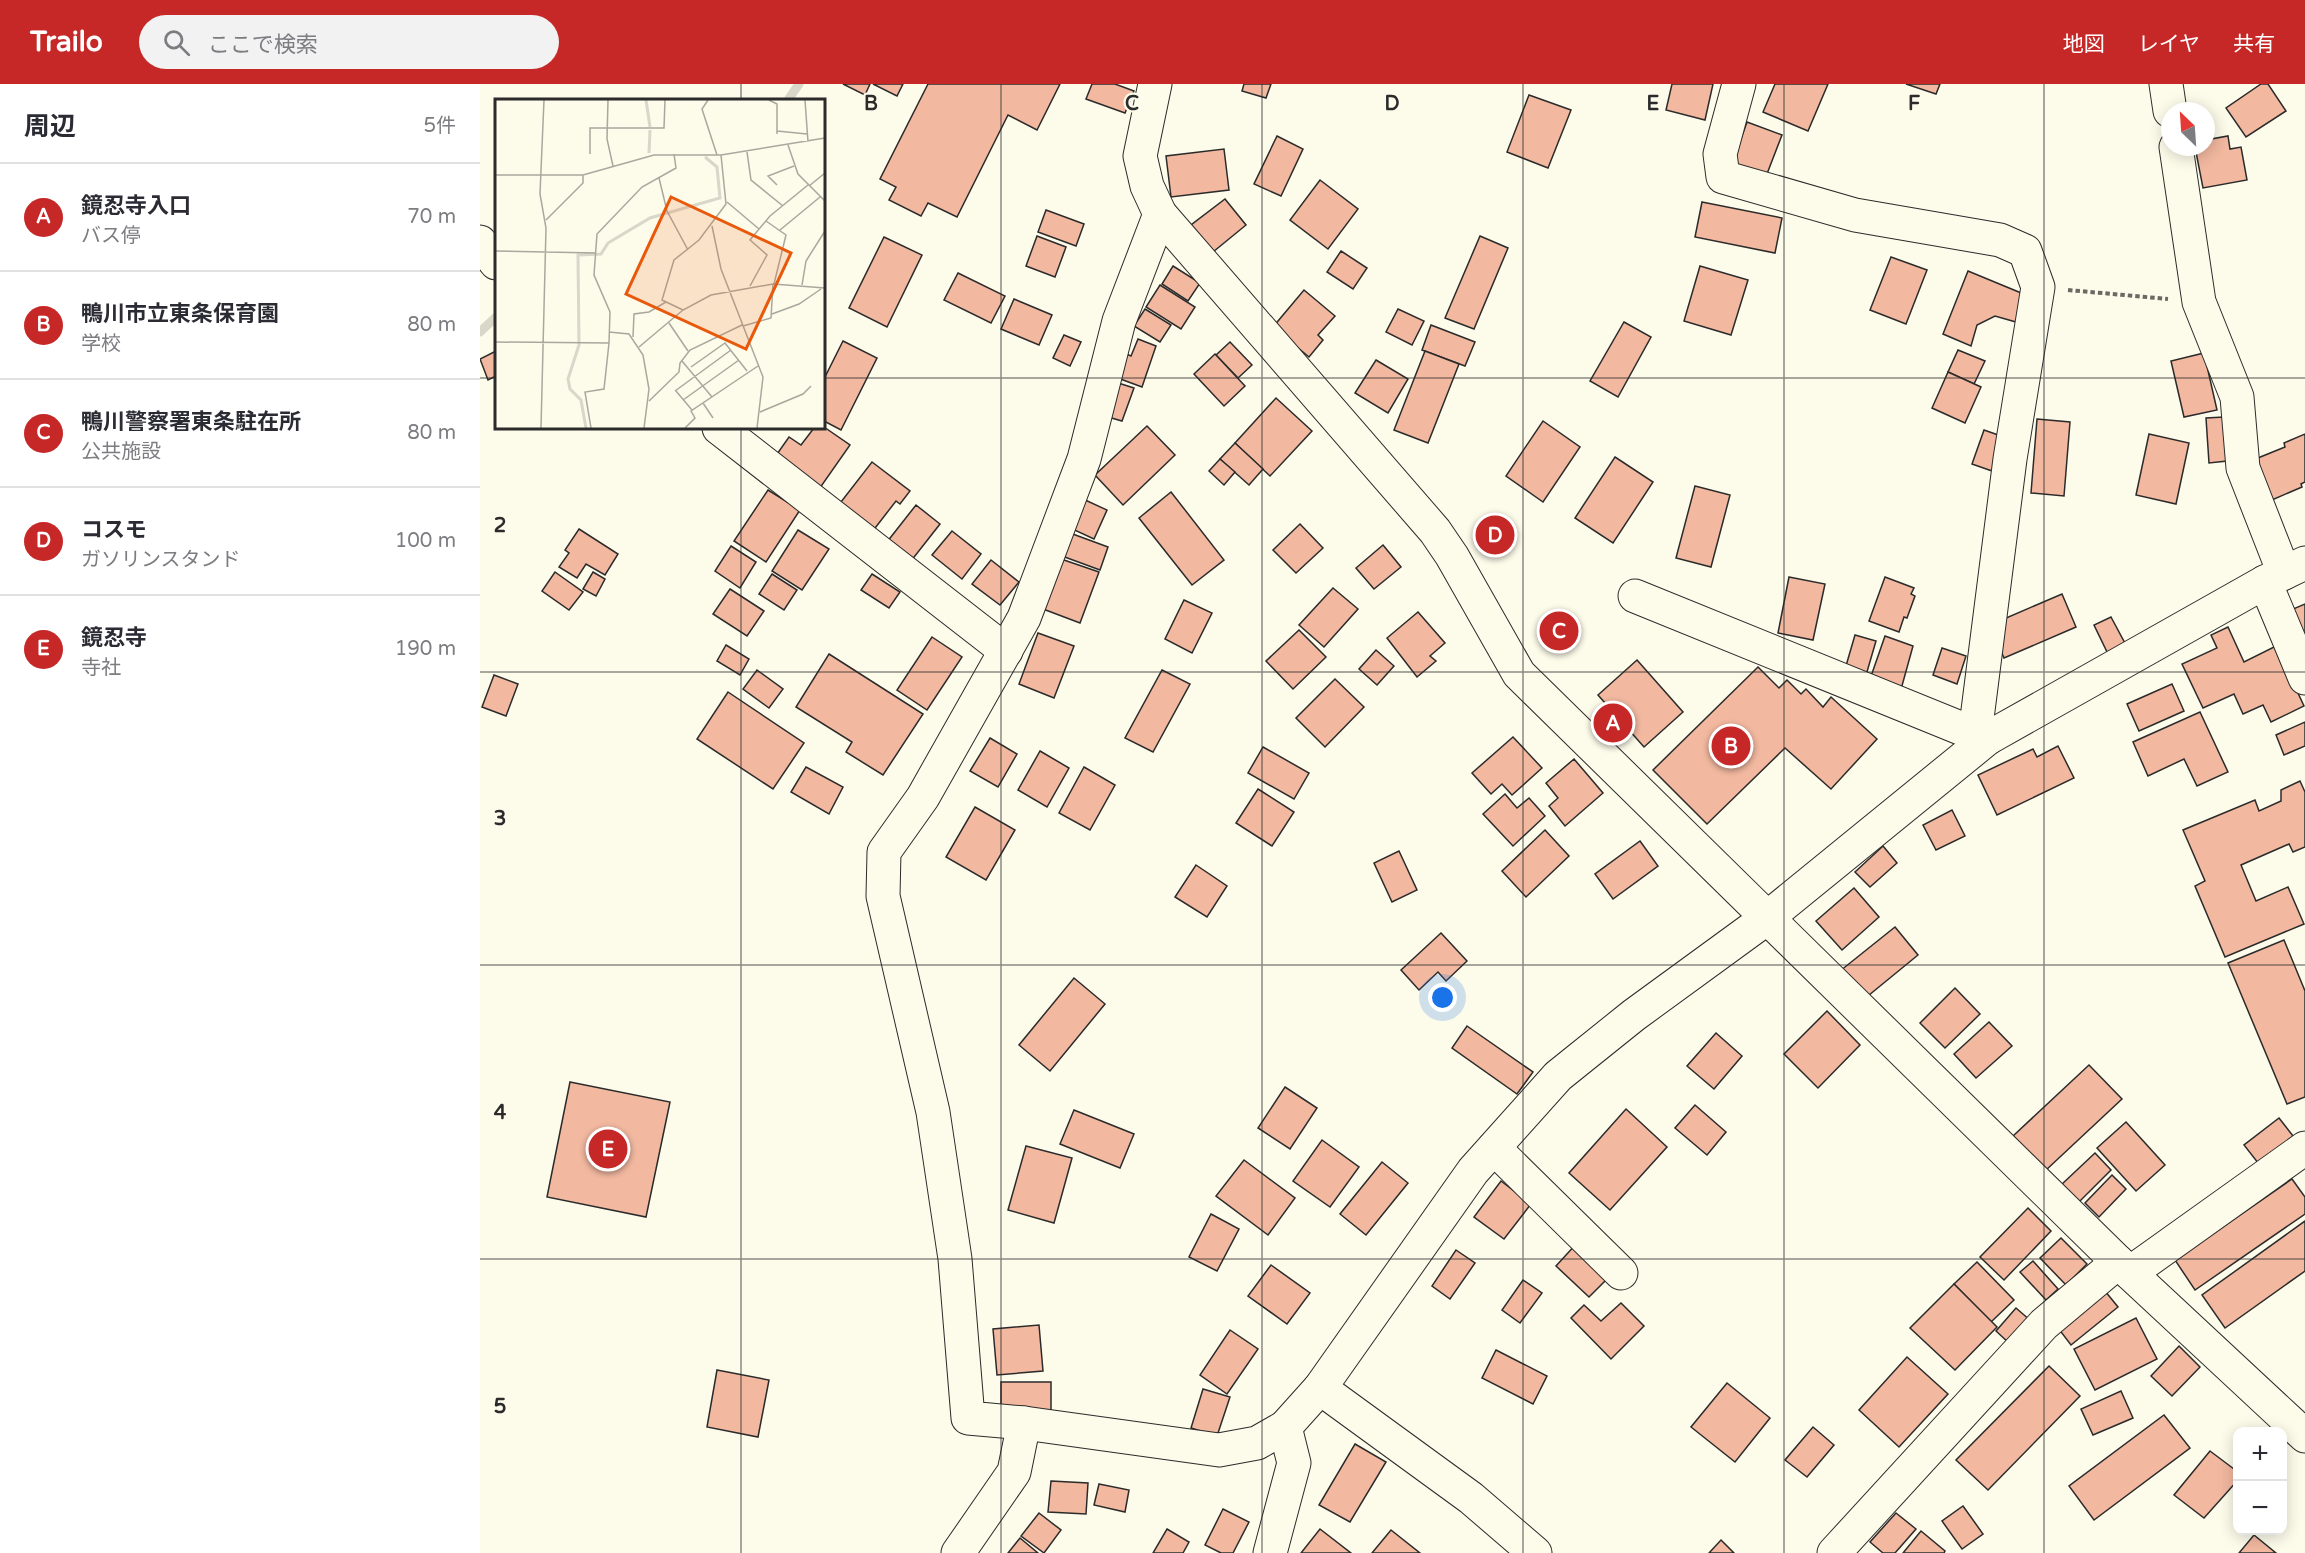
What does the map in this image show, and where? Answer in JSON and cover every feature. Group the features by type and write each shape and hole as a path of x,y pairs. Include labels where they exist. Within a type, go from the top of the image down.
{"street":[{"path":"1155,84 1140,156 1147,186 1160,214 1435,531 1452,556 1519,674 2124,1267 2305,1436"},
{"path":"1739,84 1720,154 1723,177 1855,215 2000,240 2025,251 2038,287 2010,459 1982,736"},
{"path":"2166,84 2169,102"},
{"path":"2177,156 2199,302 2237,397 2243,468 2285,573 2305,678"},
{"path":"1160,214 1119,321 1084,459 1024,618 923,797 884,852 883,896 933,1112 955,1259 968,1418 1024,1423 1219,1450 1257,1443 1285,1426 1320,1389 1473,1171 1558,1076 1634,1015 1767,918 1982,736 2285,573"},
{"path":"480,242 495,262"},
{"path":"721,429 1006,651"},
{"path":"1635,596 1982,736"},
{"path":"1494,1148 1621,1273"},
{"path":"1834,1553 2044,1324 2124,1267 2305,1148"},
{"path":"1320,1389 1471,1498 1534,1553"},
{"path":"958,1553 1014,1472 1024,1423"},
{"path":"1270,1553 1294,1463 1285,1426"}],"path":[{"path":"2038,287 2199,302"}],"building":[{"path":"843,84 870,84 865,95"},
{"path":"873,84 903,84 897,96"},
{"path":"928,84 1060,84 1037,130 1008,115 957,217 928,203 921,216 889,200 896,187 880,179"},
{"path":"1092,84 1115,84 1134,91 1125,113 1086,99"},
{"path":"1244,84 1271,84 1266,98 1242,91"},
{"path":"1672,84 1713,84 1705,120 1666,110"},
{"path":"1775,84 1828,84 1808,131 1763,112"},
{"path":"1906,84 1940,84 1936,94"},
{"path":"2261,84 2268,84 2286,111 2246,137 2226,108"},
{"path":"1529,95 1571,110 1548,168 1507,152"},
{"path":"1747,122 1782,135 1765,179 1731,167"},
{"path":"1277,136 1303,149 1281,196 1254,184"},
{"path":"2228,136 2230,149 2241,147 2247,180 2203,188 2197,156 2215,156 2215,138"},
{"path":"1224,149 1229,190 1171,197 1166,156"},
{"path":"1320,180 1358,209 1328,249 1290,220"},
{"path":"1225,199 1246,225 1213,252 1191,225"},
{"path":"1702,202 1782,218 1775,253 1695,237"},
{"path":"1046,210 1084,224 1076,246 1038,232"},
{"path":"1037,236 1066,247 1055,277 1026,266"},
{"path":"1480,236 1508,248 1474,329 1445,318"},
{"path":"884,237 922,255 887,327 849,308"},
{"path":"1341,251 1367,268 1353,289 1327,272"},
{"path":"1891,257 1927,270 1906,324 1870,310"},
{"path":"1173,266 1200,283 1188,301 1162,284"},
{"path":"1700,266 1748,280 1731,335 1684,321"},
{"path":"1968,271 2026,295 2016,322 1995,316 1977,325 1971,346 1943,334"},
{"path":"958,273 1005,296 991,323 944,300"},
{"path":"1160,285 1195,307 1181,329 1146,307"},
{"path":"1304,290 1335,316 1318,335 1323,340 1309,357 1273,327"},
{"path":"1014,299 1052,315 1039,345 1001,329"},
{"path":"1145,309 1171,325 1160,342 1134,326"},
{"path":"1398,309 1424,321 1412,345 1386,332"},
{"path":"1624,322 1651,337 1618,397 1590,381"},
{"path":"1431,325 1475,342 1465,366 1422,350"},
{"path":"1064,335 1081,342 1070,366 1053,358"},
{"path":"1138,339 1156,346 1142,387 1115,377 1124,353 1131,356"},
{"path":"843,341 877,358 841,430 825,422 825,377"},
{"path":"1230,342 1252,365 1238,378 1216,355"},
{"path":"1958,350 1985,361 1974,384 1948,372"},
{"path":"1425,351 1459,364 1428,443 1394,430"},
{"path":"495,352 495,376 488,380 480,359"},
{"path":"2204,353 2217,410 2184,417 2171,361"},
{"path":"1215,354 1245,386 1224,406 1194,374"},
{"path":"1376,360 1408,379 1388,413 1355,393"},
{"path":"1948,372 1981,387 1965,423 1932,408"},
{"path":"1112,381 1134,388 1122,421 1101,415"},
{"path":"1276,398 1312,431 1270,476 1235,443"},
{"path":"2224,417 2227,461 2209,463 2206,418"},
{"path":"2037,419 2070,422 2064,496 2031,493"},
{"path":"1543,421 1580,447 1543,502 1506,476"},
{"path":"1147,426 1175,455 1123,505 1095,475"},
{"path":"825,428 850,445 815,495 770,464 789,437 801,445 813,429"},
{"path":"1984,430 2004,437 1992,471 1972,464"},
{"path":"2149,434 2189,443 2176,504 2136,495"},
{"path":"2305,434 2305,482 2301,484 2302,487 2265,503 2248,462 2285,447 2284,443"},
{"path":"1235,443 1263,469 1249,485 1220,459"},
{"path":"1615,457 1653,482 1613,543 1575,518"},
{"path":"1220,459 1235,472 1224,485 1209,471"},
{"path":"872,462 910,491 900,504 896,501 872,532 834,511"},
{"path":"1695,486 1730,495 1711,567 1676,558"},
{"path":"768,490 800,510 766,562 734,541"},
{"path":"1171,492 1224,560 1192,585 1139,518"},
{"path":"1083,499 1107,510 1094,539 1070,528"},
{"path":"916,505 940,524 911,561 887,542"},
{"path":"1300,524 1323,548 1296,573 1273,550"},
{"path":"579,529 618,554 605,575 586,564 577,578 559,567 569,553 565,550"},
{"path":"798,530 829,549 802,590 772,571"},
{"path":"952,531 981,554 962,579 932,555"},
{"path":"1070,533 1108,547 1100,570 1062,556"},
{"path":"1383,545 1401,567 1374,589 1356,568"},
{"path":"731,546 756,562 740,588 715,571"},
{"path":"1061,559 1099,572 1080,623 1043,609"},
{"path":"991,560 1019,582 1000,605 972,584"},
{"path":"555,572 583,592 569,610 542,591"},
{"path":"593,572 605,579 596,596 583,589"},
{"path":"772,574 797,590 784,610 759,594"},
{"path":"872,574 900,592 889,608 861,590"},
{"path":"1789,577 1825,584 1813,640 1778,633"},
{"path":"1885,577 1914,588 1911,594 1915,596 1899,632 1869,621"},
{"path":"1333,588 1358,609 1324,647 1299,625"},
{"path":"730,589 764,611 747,636 713,614"},
{"path":"2062,594 2076,627 2004,658 1990,625"},
{"path":"1184,600 1212,613 1192,653 1165,639"},
{"path":"2305,604 2305,658 2286,612"},
{"path":"1418,612 1445,643 1430,656 1436,661 1417,677 1387,638"},
{"path":"2111,617 2127,647 2109,656 2094,625"},
{"path":"2228,627 2244,662 2276,646 2304,706 2271,722 2263,705 2243,714 2234,694 2203,708 2182,664 2217,648 2211,635"},
{"path":"1299,630 1326,657 1293,689 1266,661"},
{"path":"1038,633 1074,646 1054,698 1019,684"},
{"path":"1855,635 1876,641 1864,682 1843,676"},
{"path":"1885,636 1913,646 1900,693 1869,682"},
{"path":"932,637 962,657 927,710 897,690"},
{"path":"726,645 749,659 740,675 717,661"},
{"path":"1942,648 1966,656 1957,684 1933,675"},
{"path":"1376,650 1394,666 1377,685 1359,669"},
{"path":"829,654 923,714 883,775 846,752 852,742 796,707"},
{"path":"1637,660 1683,712 1644,747 1598,695"},
{"path":"1758,667 1779,688 1787,680 1801,694 1806,689 1823,707 1831,697 1877,739 1831,789 1785,748 1707,824 1653,770"},
{"path":"757,670 783,689 769,708 743,689"},
{"path":"1162,670 1190,684 1153,752 1125,738"},
{"path":"494,675 518,684 506,716 482,707"},
{"path":"1335,679 1364,707 1325,747 1296,718"},
{"path":"2172,684 2184,711 2139,731 2127,704"},
{"path":"728,692 804,743 773,789 697,739"},
{"path":"2200,712 2228,772 2197,786 2184,759 2148,776 2133,742"},
{"path":"2305,722 2305,746 2284,755 2276,735"},
{"path":"1513,737 1542,768 1512,795 1502,784 1491,794 1472,773"},
{"path":"990,738 1017,754 998,787 970,771"},
{"path":"2058,746 2074,778 1997,815 1978,775 2033,749 2037,757"},
{"path":"1263,747 1309,773 1294,799 1248,773"},
{"path":"1040,751 1069,768 1047,807 1018,790"},
{"path":"1574,759 1603,793 1565,826 1549,806 1558,798 1546,783"},
{"path":"806,767 843,787 829,814 791,792"},
{"path":"1084,767 1115,785 1090,830 1059,813"},
{"path":"2300,781 2305,792 2305,847 2293,852 2289,844 2241,865 2256,901 2288,887 2304,924 2225,957 2195,886 2205,881 2183,830 2255,800 2259,811 2281,801 2281,790"},
{"path":"1258,789 1294,812 1272,846 1236,823"},
{"path":"1505,794 1517,808 1529,798 1545,816 1513,846 1483,814"},
{"path":"975,807 1015,830 986,880 946,857"},
{"path":"1952,810 1965,836 1936,850 1923,825"},
{"path":"1545,830 1569,856 1526,897 1502,871"},
{"path":"1640,841 1658,866 1613,899 1595,874"},
{"path":"1883,846 1897,863 1870,887 1855,872"},
{"path":"1399,851 1417,890 1392,902 1374,863"},
{"path":"1196,865 1227,886 1207,917 1175,897"},
{"path":"1854,888 1879,917 1842,950 1816,921"},
{"path":"1895,927 1918,955 1863,1000 1840,971"},
{"path":"1441,933 1467,961 1446,981 1438,972 1419,990 1401,970"},
{"path":"2284,940 2305,991 2305,1097 2287,1104 2228,963"},
{"path":"1074,978 1105,1004 1050,1071 1019,1045"},
{"path":"1955,988 1980,1014 1945,1048 1920,1023"},
{"path":"1827,1011 1860,1045 1818,1088 1784,1054"},
{"path":"1989,1022 2012,1046 1976,1078 1954,1054"},
{"path":"1467,1026 1533,1072 1517,1094 1452,1048"},
{"path":"1716,1033 1742,1056 1714,1089 1687,1066"},
{"path":"2089,1065 2122,1099 2045,1171 2013,1136"},
{"path":"570,1082 670,1102 646,1217 547,1197"},
{"path":"1285,1087 1317,1108 1290,1149 1258,1128"},
{"path":"1695,1105 1726,1132 1707,1155 1675,1128"},
{"path":"1626,1109 1667,1147 1610,1210 1569,1173"},
{"path":"1074,1110 1134,1134 1120,1168 1060,1144"},
{"path":"2279,1118 2297,1141 2262,1168 2244,1145"},
{"path":"2126,1122 2165,1165 2136,1191 2097,1148"},
{"path":"1322,1140 1359,1167 1330,1207 1293,1181"},
{"path":"1026,1146 1072,1158 1054,1223 1008,1210"},
{"path":"2095,1153 2111,1170 2078,1203 2061,1185"},
{"path":"1244,1160 1295,1198 1268,1235 1216,1196"},
{"path":"1382,1162 1408,1183 1366,1235 1340,1214"},
{"path":"2112,1175 2126,1189 2099,1217 2085,1203"},
{"path":"2292,1179 2305,1197 2305,1214 2195,1290 2175,1260"},
{"path":"1501,1181 1531,1204 1504,1239 1474,1217"},
{"path":"2028,1208 2051,1231 2004,1280 1980,1257"},
{"path":"1211,1214 1239,1229 1217,1271 1189,1257"},
{"path":"2305,1221 2305,1271 2225,1328 2202,1295"},
{"path":"2061,1238 2087,1264 2066,1285 2040,1258"},
{"path":"1577,1243 1611,1275 1589,1297 1556,1266"},
{"path":"1456,1250 1475,1263 1450,1299 1432,1286"},
{"path":"2033,1261 2058,1289 2046,1300 2020,1272"},
{"path":"1977,1262 2014,1300 1991,1322 1954,1284"},
{"path":"1271,1265 1310,1293 1287,1324 1248,1296"},
{"path":"1523,1280 1542,1293 1520,1323 1502,1310"},
{"path":"1954,1284 1997,1327 1955,1370 1910,1328"},
{"path":"2105,1291 2118,1307 2071,1345 2058,1328"},
{"path":"1621,1303 1644,1326 1611,1359 1571,1318 1584,1305 1601,1321"},
{"path":"2016,1308 2031,1321 2010,1344 1996,1331"},
{"path":"2136,1318 2157,1359 2095,1390 2074,1349"},
{"path":"1039,1325 1043,1371 997,1375 993,1329"},
{"path":"1230,1330 1258,1349 1227,1394 1200,1375"},
{"path":"2179,1346 2200,1367 2172,1396 2151,1376"},
{"path":"1496,1350 1547,1376 1533,1404 1482,1378"},
{"path":"1907,1357 1948,1394 1899,1447 1859,1410"},
{"path":"2049,1366 2080,1396 1988,1490 1956,1460"},
{"path":"717,1370 769,1380 758,1437 707,1427"},
{"path":"1001,1382 1051,1382 1051,1412 1001,1413"},
{"path":"1727,1383 1770,1418 1735,1462 1691,1427"},
{"path":"1203,1389 1230,1397 1217,1436 1191,1428"},
{"path":"2121,1391 2133,1418 2093,1435 2081,1409"},
{"path":"2164,1415 2190,1448 2094,1520 2069,1486"},
{"path":"1813,1427 1834,1445 1807,1477 1785,1460"},
{"path":"1355,1444 1386,1462 1350,1522 1319,1505"},
{"path":"2210,1451 2233,1468 2233,1486 2204,1518 2174,1495"},
{"path":"1051,1481 1088,1483 1086,1514 1048,1512"},
{"path":"1099,1484 1129,1490 1125,1512 1094,1505"},
{"path":"1963,1506 1983,1534 1962,1549 1942,1521"},
{"path":"1223,1509 1249,1522 1233,1553 1221,1553 1205,1545"},
{"path":"1039,1513 1061,1530 1044,1553 1021,1536"},
{"path":"1896,1513 1916,1529 1895,1553 1883,1553 1870,1542"},
{"path":"1167,1529 1189,1542 1183,1553 1153,1553"},
{"path":"1320,1529 1351,1553 1301,1553"},
{"path":"1391,1530 1420,1553 1372,1553"},
{"path":"1921,1531 1945,1551 1944,1553 1903,1553"},
{"path":"2254,1535 2276,1553 2239,1553"},
{"path":"1020,1538 1038,1553 1008,1553"},
{"path":"1721,1540 1734,1553 1709,1553"}],"waterway":[{"path":"789,99 799,84"},
{"path":"480,332 495,318"}],"place":[{"name":"コスモ","path":"1495,535"},
{"name":"鴨川警察署東条駐在所","path":"1559,631"},
{"name":"鏡忍寺入口","path":"1613,723"},
{"name":"鴨川市立東条保育園","path":"1731,746"},
{"name":"鏡忍寺","path":"608,1149"}]}
